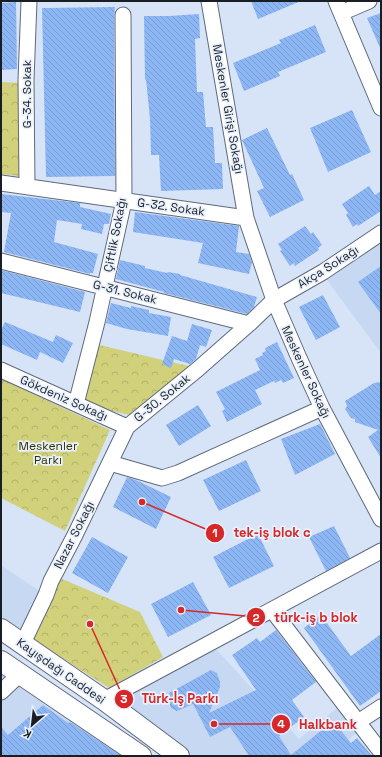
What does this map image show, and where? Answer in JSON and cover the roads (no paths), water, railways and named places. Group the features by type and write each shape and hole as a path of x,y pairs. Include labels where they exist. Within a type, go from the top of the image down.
{"main road":[{"name":"Kayışdağı Caddesi","path":"1,629 104,700 179,756"},
{"name":"Kayışdağı Caddesi","path":"1,661 132,754"}],"street":[{"name":"G-34. Sokak","path":"27,187 26,80 29,1"},
{"name":"Meskenler Girişi Sokağı","path":"209,1 246,218"},
{"path":"369,1 338,7 381,108"},
{"name":"Çiftlik Sokağı","path":"76,404 97,322 124,201 123,15"},
{"name":"G-32. Sokak","path":"1,183 246,218"},
{"name":"Meskenler Sokağı","path":"246,218 274,300 322,408 381,519"},
{"name":"Akça Sokağı","path":"274,300 323,272 381,233"},
{"name":"G-31. Sokak","path":"1,261 249,324"},
{"path":"249,324 274,300"},
{"name":"G-30. Sokak","path":"127,427 198,369 249,324"},
{"name":"Gökdeniz Sokağı","path":"1,370 127,427"},
{"path":"110,463 162,478 178,473 322,408"},
{"name":"Nazar Sokağı","path":"23,644 51,581 127,427"},
{"path":"104,700 381,551"},
{"path":"272,610 381,752"},
{"path":"1,692 20,674"},
{"path":"358,722 381,707"}],"place":[{"name":"tek-iş blok c","path":"142,502"},
{"name":"türk-iş b blok","path":"181,610"},
{"name":"Türk-İş Parkı","path":"90,624"},
{"name":"Halkbank","path":"214,724"}],"park label":[{"name":"Meskenler Parkı","path":"48,453"}]}
